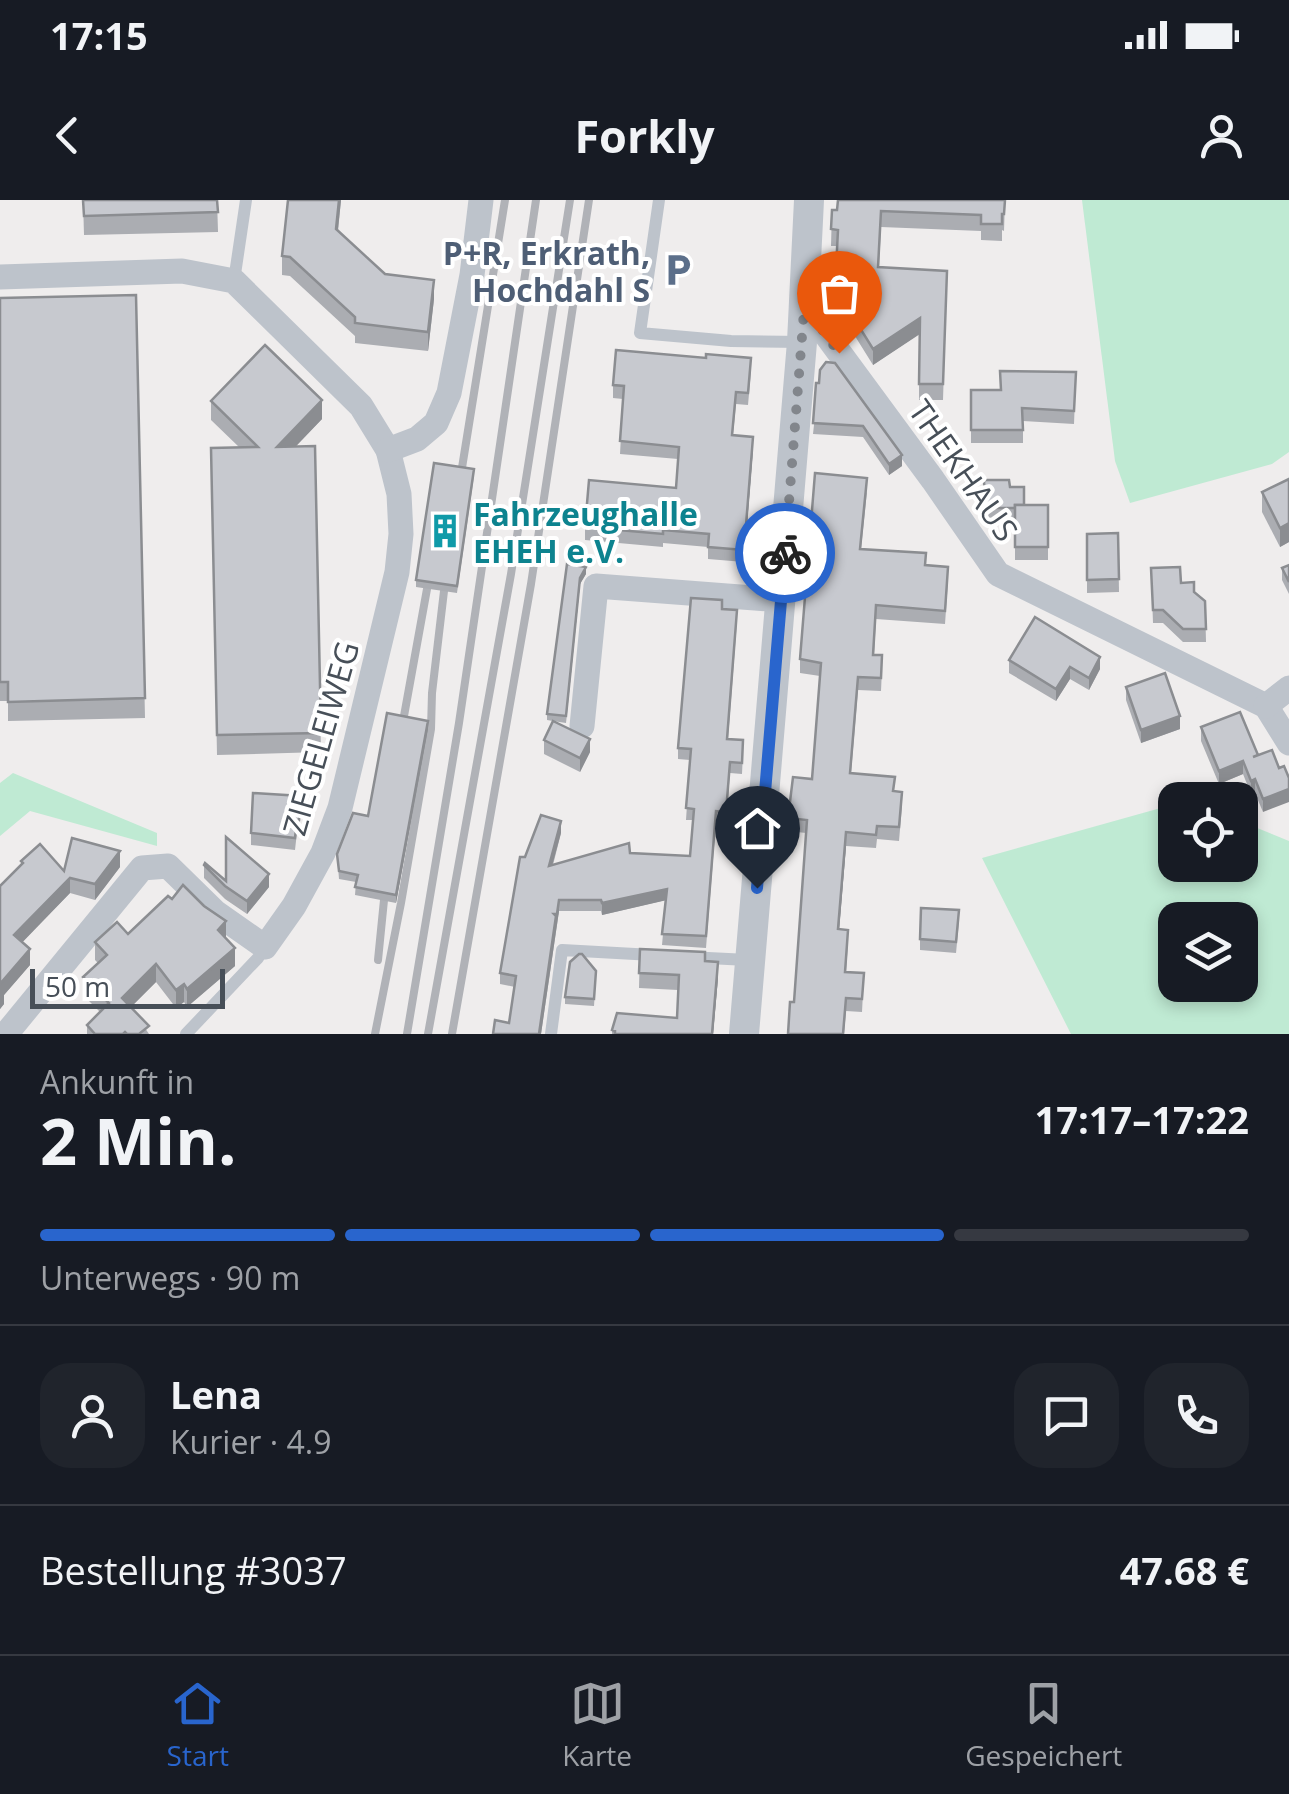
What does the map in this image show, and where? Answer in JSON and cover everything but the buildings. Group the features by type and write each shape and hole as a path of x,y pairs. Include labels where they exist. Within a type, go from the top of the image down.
{"street":[{"path":"388,450 418,439 436,423 448,392 472,275 481,200"},
{"path":"744,1034 802,342 810,200"},
{"path":"0,277 182,271 234,281"},
{"name":"ZIEGELEIWEG","path":"234,281 361,406 388,450 399,494 401,534 397,572 340,808 323,853 265,948"},
{"name":"THEKHAUS","path":"804,311 816,321 998,574 1266,706"},
{"path":"582,726 596,586 781,600"},
{"path":"1289,688 1266,706 1289,743"},
{"path":"6,1034 142,868 168,866 215,912 265,948"}],"lane":[{"path":"234,281 246,200"},
{"path":"659,200 640,333 802,342"},
{"path":"186,1034 265,948"},
{"path":"551,1034 562,950 750,960"}],"green space":[{"path":"1082,200 1289,200 1289,452 1272,464 1130,503 1115,461"},
{"path":"13,773 157,833 157,846 30,811 0,836 0,783"},
{"path":"1158,809 1158,882 1258,882 1258,828 1289,841 1289,1034 1071,1034 982,858"}],"railway":[{"path":"461,474 505,200"},
{"path":"407,1034 459,723 536,200"},
{"path":"428,1034 511,574 570,200"},
{"path":"452,1034 531,584 589,200"},
{"path":"404,716 427,589"},
{"path":"375,1034 431,729 444,591"},
{"path":"378,960 384,900"}],"way so far":[{"path":"785,553 804,311 839,353"}],"place":[{"name":"P+R, Erkrath, Hochdahl S","path":"678,270"},
{"name":"Fahrzeughalle EHEH e.V.","path":"445,531"}],"route":[{"path":"757,888 785,553"}]}
